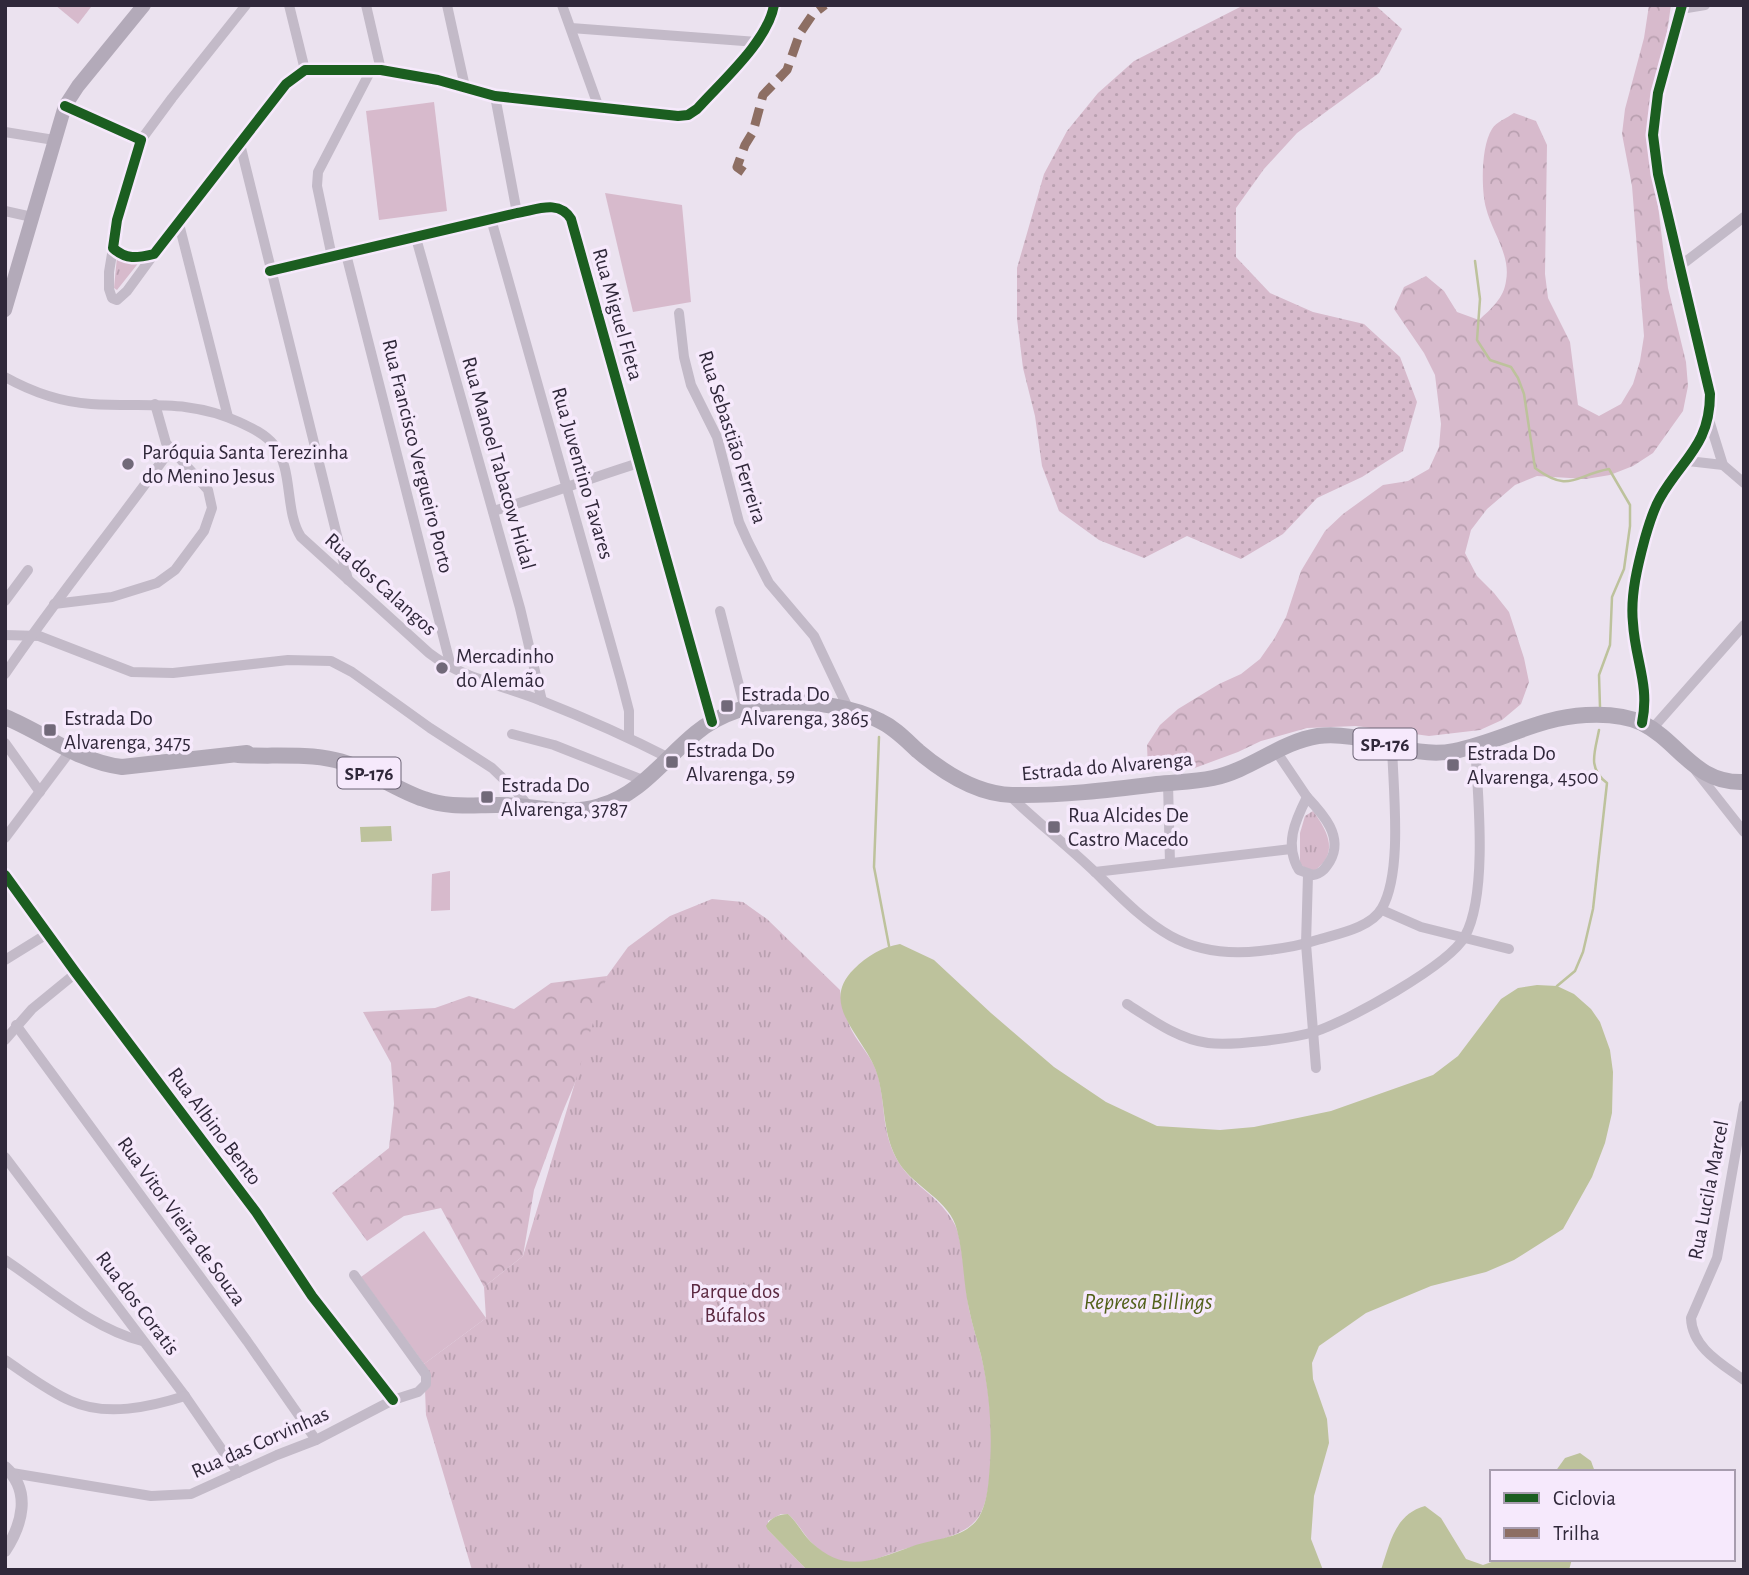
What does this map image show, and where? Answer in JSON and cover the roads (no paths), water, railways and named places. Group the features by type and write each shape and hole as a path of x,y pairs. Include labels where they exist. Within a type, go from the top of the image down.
{"main road":[{"path":"5,310 8,291 65,106 144,5"},
{"name":"Estrada do Alvarenga","path":"5,717 107,765 122,767 238,755 335,760 403,791 438,803 569,810 599,807 630,794 695,733 722,716 784,702 860,711 900,733 936,765 956,778 983,790 1009,795 1090,791 1213,778 1233,772 1295,742 1324,736 1349,737 1426,752 1449,753 1559,717 1615,715 1647,726 1690,762 1714,777 1728,782 1744,782"}],"street":[{"path":"246,5 141,141 120,209 109,289 112,298 117,300 122,297 286,84 305,70 376,70 415,75 495,96 688,115 697,109 757,43 769,25 774,5"},
{"path":"289,5 305,70"},
{"path":"332,257 317,186 318,172 376,70 366,5"},
{"path":"447,5 466,88"},
{"path":"562,5 599,108"},
{"path":"1705,5 1682,7 1658,93 1653,135 1658,174 1710,394 1709,420 1723,465 1744,483"},
{"path":"571,28 757,43"},
{"path":"495,96 517,213"},
{"path":"65,106 141,141"},
{"path":"5,132 54,141"},
{"path":"240,144 348,581"},
{"name":"Rua Miguel Fleta","path":"270,271 517,213 560,207 571,219 712,722"},
{"path":"5,211 32,217"},
{"path":"1680,266 1744,217"},
{"name":"Rua Juventino Tavares","path":"491,219 626,699 629,738"},
{"path":"179,224 228,417"},
{"name":"Rua Manoel Tabacow Hidal","path":"416,237 520,608 542,701"},
{"path":"113,248 121,256 154,254"},
{"name":"Rua Francisco Vergueiro Porto","path":"346,254 451,667"},
{"name":"Rua Sebastião Ferreira","path":"679,313 684,357 691,385 717,437 748,542 769,583 808,627 849,710"},
{"name":"Rua dos Calangos","path":"5,377 35,392 60,399 90,404 176,404 228,417 256,429 274,445 280,455 297,531 307,544 429,653 451,667 542,701 669,758"},
{"path":"54,604 112,597 157,583 176,570 204,531 212,508 208,490 170,450 155,404"},
{"path":"1647,726 1646,696 1632,621 1634,594 1651,518 1661,497 1688,461 1709,420"},
{"path":"5,674 170,450"},
{"path":"1688,461 1723,465"},
{"path":"493,511 639,463"},
{"path":"5,601 28,570"},
{"path":"720,611 745,709"},
{"path":"1647,726 1744,625"},
{"path":"5,635 32,635 50,639 132,672 173,673 288,660 331,661 352,672 492,768 529,807"},
{"path":"512,734 554,745 645,781"},
{"path":"5,743 40,792"},
{"path":"1009,795 1141,915 1184,943 1223,953 1251,952 1306,944 1362,925 1382,910 1393,864 1392,745"},
{"path":"1127,1004 1183,1037 1210,1044 1233,1044 1313,1032 1354,1015 1426,971 1465,938 1473,916 1480,854 1475,746"},
{"path":"5,838 71,750"},
{"path":"1276,751 1329,824 1335,840 1334,852 1325,868 1317,875 1308,875 1299,870 1291,849 1293,828 1307,797"},
{"path":"1690,762 1744,832"},
{"path":"1168,783 1170,863"},
{"path":"1095,872 1291,849"},
{"path":"1308,875 1306,944 1316,1068"},
{"name":"Rua Albino Bento","path":"6,879 248,1202 312,1296 393,1400"},
{"path":"1382,910 1421,927 1509,949"},
{"path":"5,960 47,934"},
{"path":"5,1040 16,1025 76,973"},
{"name":"Rua Vitor Vieira de Souza","path":"16,1025 316,1440"},
{"name":"Rua Lucila Marcel","path":"1744,1105 1717,1258 1691,1318 1691,1329 1698,1342 1744,1380"},
{"name":"Rua dos Coratis","path":"5,1157 185,1396 238,1473"},
{"path":"5,1259 102,1325 142,1341"},
{"name":"Rua das Corvinhas","path":"9,1470 124,1492 171,1496 191,1494 316,1440 393,1400 421,1390 427,1378 354,1275"},
{"path":"5,1360 71,1401 94,1408 136,1408 162,1404 185,1396"},
{"path":"5,1551 19,1526 22,1511 20,1490 9,1470"}],"water":[{"path":"391,826 392,841 361,842 360,827"},
{"name":"Represa Billings","path":"900,944 934,960 1054,1067 1106,1102 1157,1126 1220,1130 1254,1127 1331,1111 1433,1075 1458,1056 1501,999 1518,988 1557,986 1574,994 1591,1009 1600,1022 1610,1050 1613,1072 1612,1113 1605,1143 1592,1177 1563,1229 1514,1260 1486,1272 1431,1286 1366,1313 1319,1346 1312,1363 1313,1379 1327,1419 1329,1443 1314,1496 1311,1539 1323,1570 807,1570 768,1530 766,1526 772,1519 788,1514 811,1542 824,1552 836,1559 860,1562 966,1530 979,1517 986,1497 991,1446 989,1400 967,1299 957,1230 947,1210 899,1163 887,1131 878,1077 873,1063 848,1023 840,996 844,983 864,960 887,947"},
{"path":"1580,1453 1591,1461 1594,1470 1556,1470 1565,1458"},
{"path":"1425,1506 1441,1518 1466,1559 1483,1565 1494,1561 1571,1561 1569,1570 1381,1570 1395,1531 1415,1510"}],"waterway":[{"path":"1475,261 1480,299 1477,340 1490,360 1511,367 1518,378 1524,394 1535,468 1547,476 1565,481 1609,469 1630,505 1624,569 1612,597 1610,645 1599,675 1600,707"},
{"path":"1557,986 1575,971 1583,952 1593,909 1607,783 1597,771 1594,759 1599,730"},
{"path":"879,737 874,867 889,946"}],"place":[{"name":"Paróquia Santa Terezinha do Menino Jesus","path":"128,464"},
{"name":"Mercadinho do Alemão","path":"442,668"},
{"name":"Estrada Do Alvarenga, 3865","path":"727,706"},
{"name":"Estrada Do Alvarenga, 3475","path":"50,730"},
{"name":"Estrada Do Alvarenga, 59","path":"672,762"},
{"name":"Estrada Do Alvarenga, 4500","path":"1453,765"},
{"name":"Estrada Do Alvarenga, 3787","path":"487,797"},
{"name":"Rua Alcides De Castro Macedo","path":"1054,827"}],"park label":[{"name":"Parque dos Búfalos","path":"735,1303"}]}
